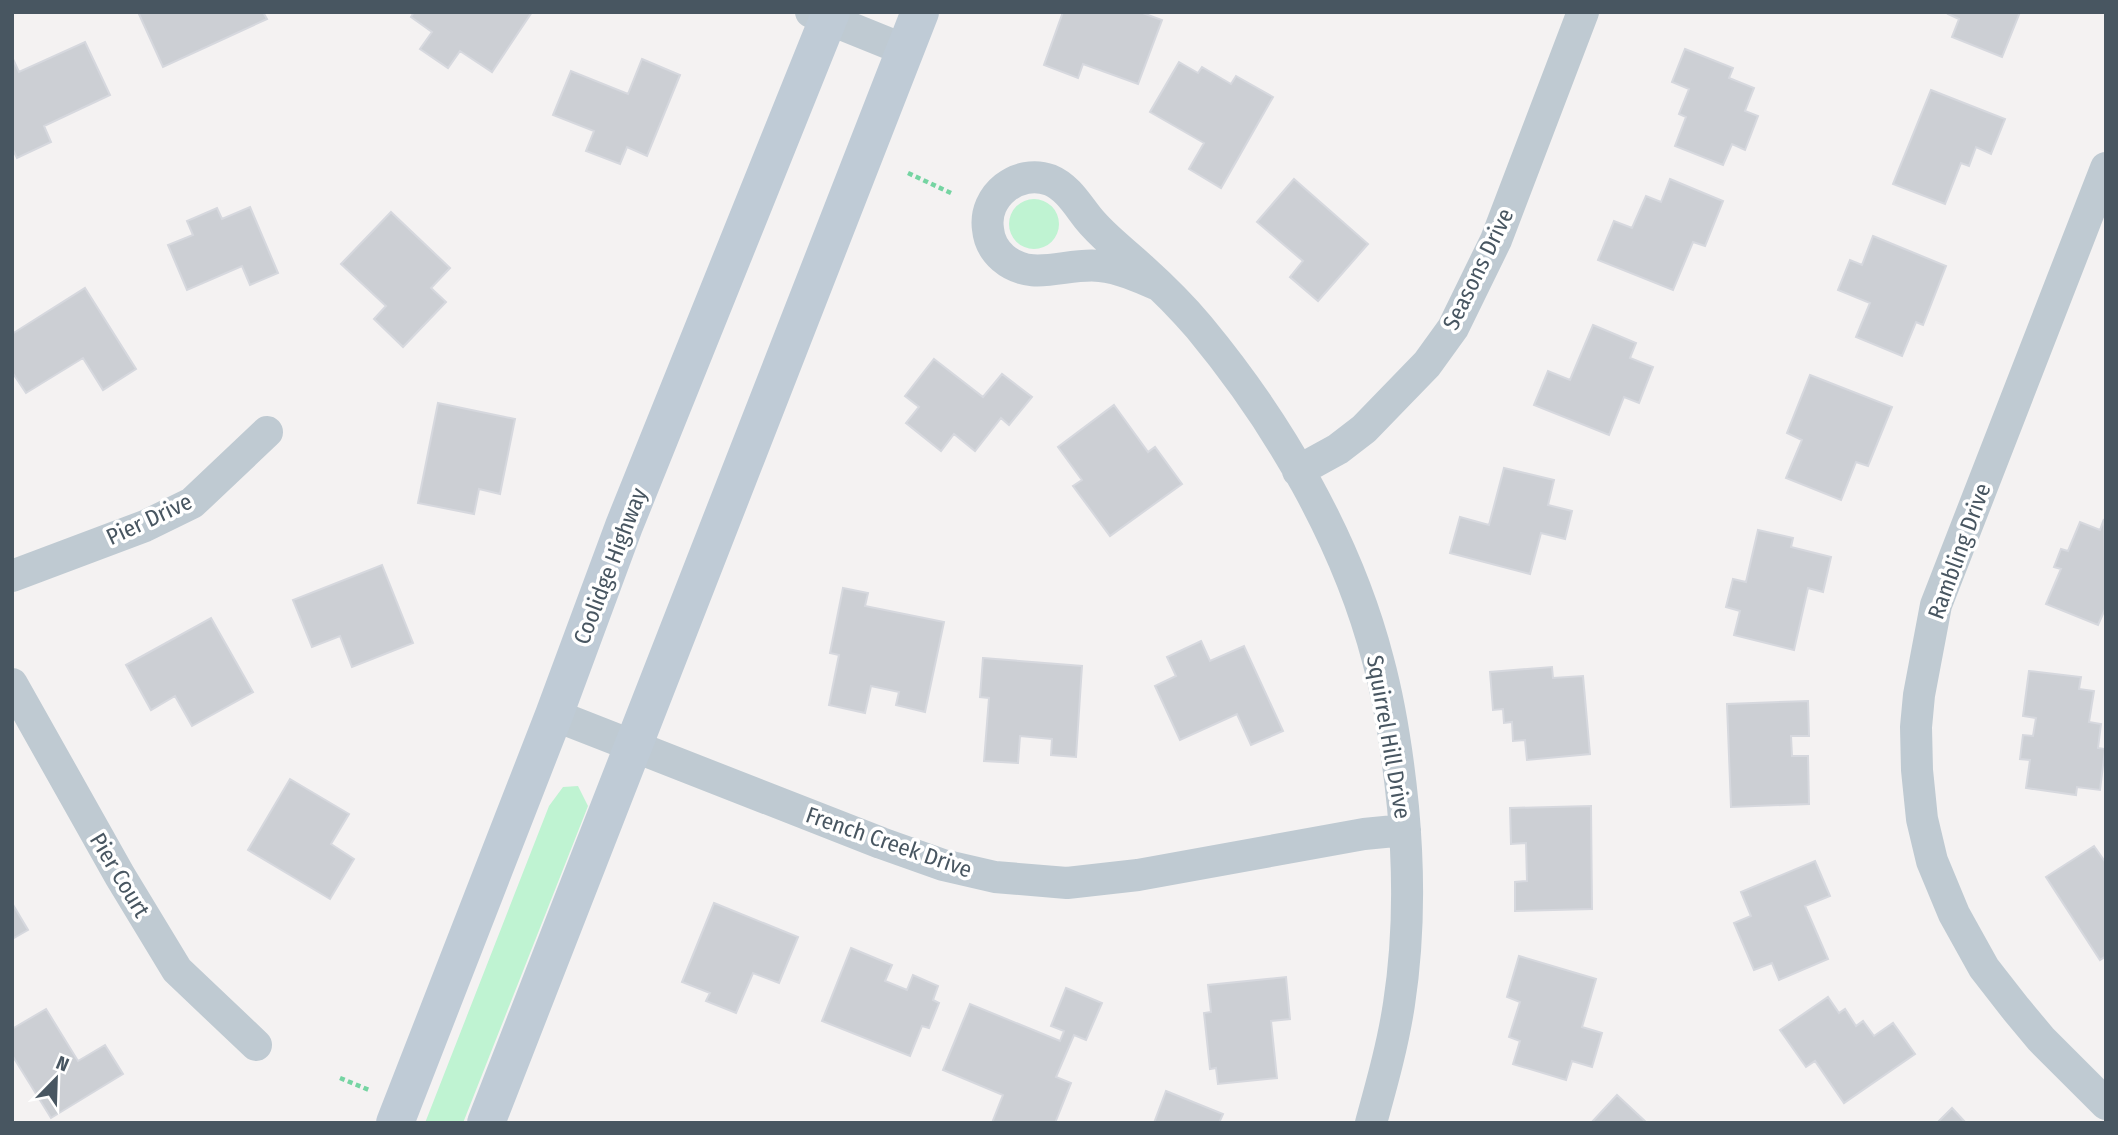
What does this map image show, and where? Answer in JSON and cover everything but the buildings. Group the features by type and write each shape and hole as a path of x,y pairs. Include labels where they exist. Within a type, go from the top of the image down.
{"main road":[{"path":"486,1123 920,12"},
{"name":"Coolidge Highway","path":"395,1123 824,15"}],"street":[{"name":"Seasons Drive","path":"1298,471 1338,449 1364,429 1427,364 1453,328 1496,240 1583,12"},
{"path":"824,15 905,50"},
{"name":"Rambling Drive","path":"2106,168 1936,605 1919,695 1916,727 1922,820 1932,861 1954,914 1984,968 2016,1009 2041,1039 2106,1104"},
{"name":"Squirrel Hill Drive","path":"1158,285 1103,266 1067,266 1031,272 1019,269 995,251 989,238 987,223 990,208 998,192 1022,178 1036,177 1052,181 1069,195 1098,231 1143,270 1158,285 1198,326 1252,397 1298,471 1340,552 1360,601 1388,701 1405,830 1405,943 1399,1002 1389,1058 1371,1123"},
{"name":"Pier Drive","path":"12,576 145,526 192,503 267,432"},
{"name":"Pier Court","path":"12,684 120,876 177,970 256,1045"},
{"name":"French Creek Drive","path":"554,715 906,852 943,865 1008,879 1067,883 1138,875 1364,834 1405,830"}],"path":[{"path":"908,173 951,193"},
{"path":"340,1078 370,1090"}],"green space":[{"path":"1034,199 1052,206 1059,224 1052,242 1034,249 1016,242 1009,224 1016,206"},
{"path":"578,786 588,806 463,1123 425,1123 549,806 563,787"}]}
